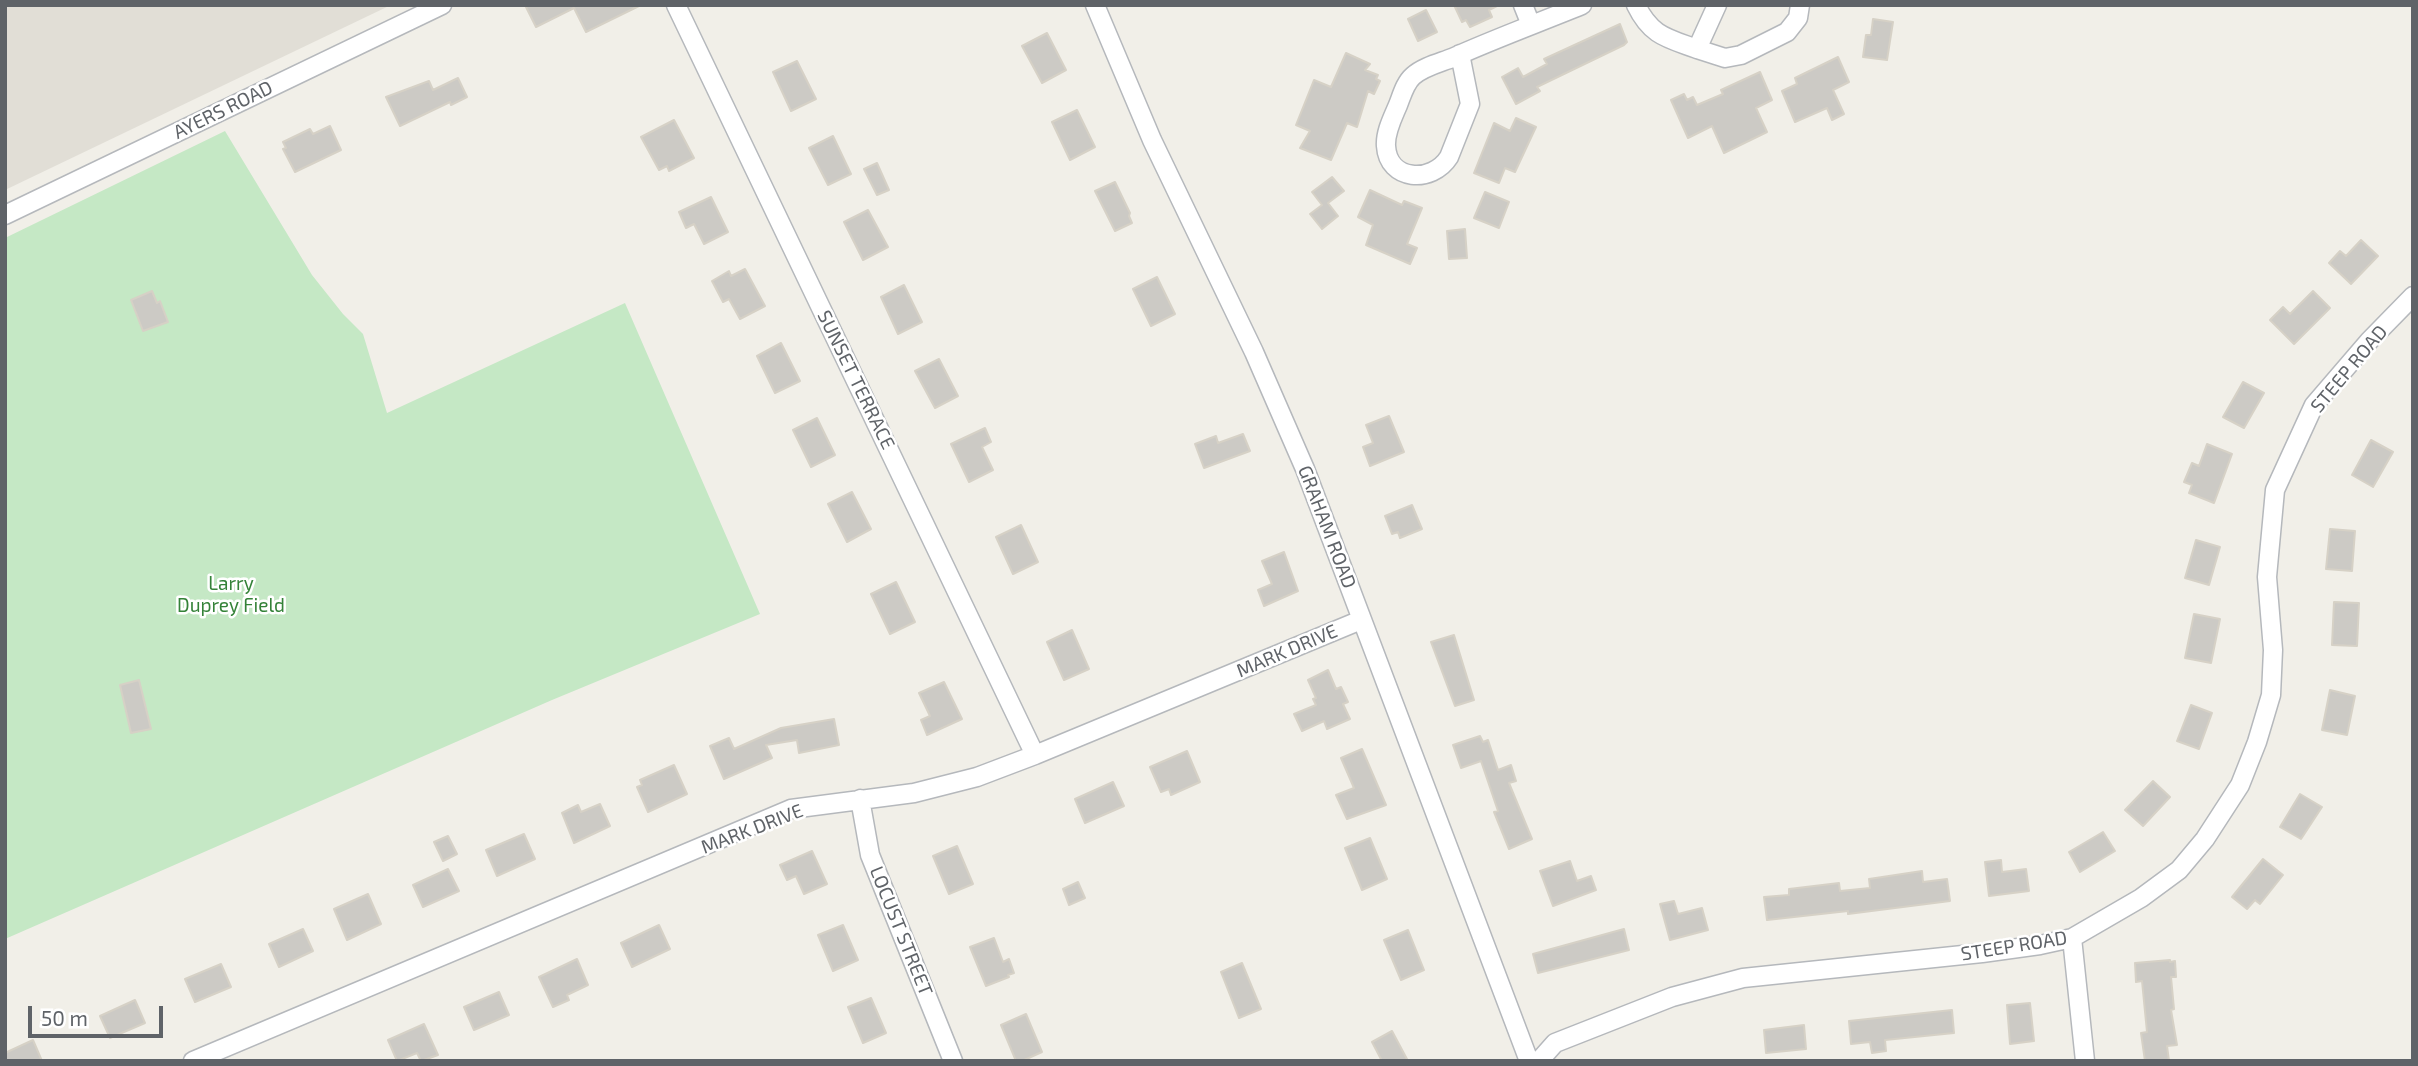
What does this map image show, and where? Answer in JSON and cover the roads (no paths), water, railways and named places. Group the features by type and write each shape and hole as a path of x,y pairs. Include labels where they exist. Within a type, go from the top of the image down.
{"street":[{"name":"AYERS ROAD","path":"5,215 442,5"},
{"name":"SUNSET TERRACE","path":"676,5 1035,755"},
{"name":"GRAHAM ROAD","path":"1095,5 1152,140 1254,352 1305,468 1530,1061"},
{"path":"1523,5 1531,25"},
{"path":"1460,54 1470,104 1449,157 1432,173 1421,176 1402,172 1390,159 1386,136 1407,83 1419,72 1460,54 1582,5"},
{"path":"1636,5 1647,24 1658,35 1725,58 1741,55 1787,32 1798,18 1800,5"},
{"path":"1697,50 1717,5"},
{"name":"STEEP ROAD","path":"1539,1061 1555,1043 1672,997 1743,978 1982,953 2040,945 2072,937 2141,898 2179,870 2205,839 2241,785 2271,695 2273,650 2267,577 2275,490 2314,405 2369,341 2413,296"},
{"name":"MARK DRIVE","path":"193,1061 791,809 926,790 977,777 1361,620"},
{"name":"LOCUST STREET","path":"860,799 870,855 953,1061"},
{"path":"2072,937 2085,1061"}],"park label":[{"name":"Larry Duprey Field","path":"231,595"}]}
